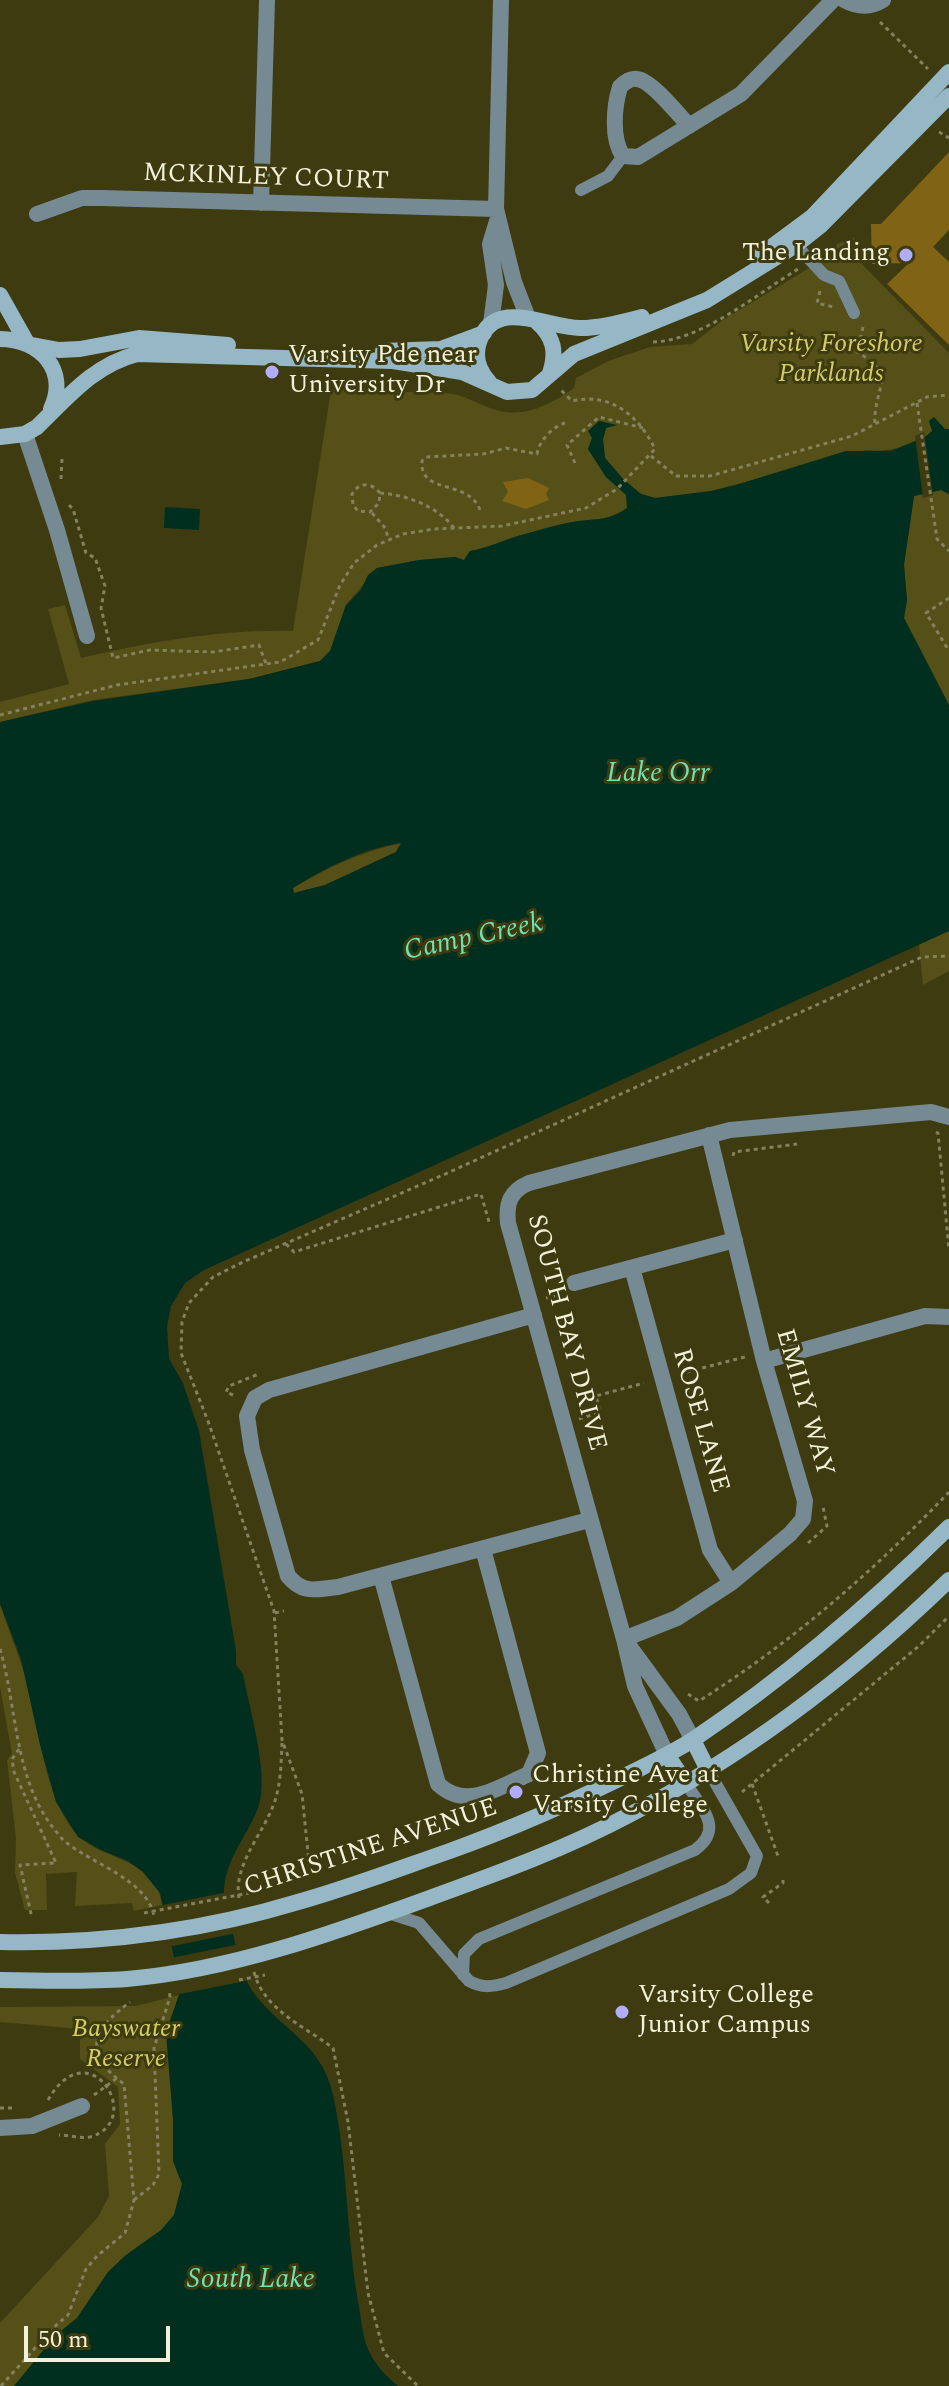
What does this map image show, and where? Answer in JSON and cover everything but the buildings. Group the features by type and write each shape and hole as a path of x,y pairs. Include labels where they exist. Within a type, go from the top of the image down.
{"street":[{"path":"261,203 267,0"},
{"path":"496,388 480,369 477,357 496,285 490,244 497,215 501,0"},
{"path":"689,126 646,82 637,79 626,81 620,87 615,139 623,156 638,157 689,126 750,86 833,0"},
{"path":"844,0 858,5 876,3"},
{"path":"0,339 59,350 139,338 160,338 226,345 429,351 441,349 509,317 581,328 643,317 736,272 793,232 865,160 947,92"},
{"path":"0,437 25,434 102,367 137,354 393,361 449,368 475,376 496,388 520,393 532,390 550,373 588,347 707,300 796,245 820,226 947,92"},
{"name":"MCKINLEY COURT","path":"37,214 82,198 497,215"},
{"path":"497,215 514,282 533,320 545,330 554,351 550,373"},
{"path":"0,295 29,344 43,354 56,378 57,392 47,418"},
{"path":"25,434 57,530 87,636"},
{"name":"SOUTH BAY DRIVE","path":"667,1755 635,1686 508,1223 508,1203 512,1195 529,1183 730,1130 931,1112 949,1117"},
{"name":"EMILY WAY","path":"624,1639 677,1618 731,1583 790,1534 803,1519 805,1501 756,1358 735,1240 709,1135"},
{"path":"574,1283 735,1240"},
{"name":"ROSE LANE","path":"632,1268 710,1550 731,1583"},
{"path":"534,1315 269,1390 255,1398 247,1416 252,1450 288,1576 296,1586 307,1590 338,1587 589,1520"},
{"path":"756,1358 925,1316 949,1317"},
{"name":"CHRISTINE AVENUE","path":"0,1942 68,1943 148,1934 253,1914 298,1903 507,1831 607,1786 693,1740 839,1629 949,1527"},
{"path":"381,1576 438,1784 461,1798 478,1796 529,1774 538,1753 483,1549"},
{"path":"0,1980 78,1981 156,1975 261,1954 388,1913 539,1857 630,1815 708,1770 767,1731 850,1669 949,1580"},
{"name":"SOUTH BAY DRIVE","path":"624,1639 679,1714 693,1740"},
{"path":"693,1740 708,1770"},
{"path":"667,1755 686,1783"},
{"path":"0,2128 32,2126 82,2106"}],"lane":[{"path":"581,190 608,176 623,156"},
{"path":"796,245 824,275 839,281 854,313"},
{"path":"388,1913 415,1919 463,1975 479,1986 490,1987 729,1889 744,1880 755,1865 757,1856 708,1770"},
{"path":"463,1975 464,1954 479,1939 695,1850 705,1843 710,1822 686,1783"}],"path":[{"path":"876,3 875,18 928,69"},
{"path":"939,132 949,138"},
{"path":"824,275 817,303 854,313 863,323 857,352 876,363 882,377 875,426"},
{"path":"0,715 117,685 280,662 318,640 340,585 354,563 364,553 388,539 403,534 454,528 488,528 586,508 617,489 655,449 637,419 617,405 586,398 572,401 559,389"},
{"path":"651,456 669,473 699,478 852,436 927,397 949,395"},
{"path":"917,403 937,539 949,551"},
{"path":"575,463 567,445 599,417 643,428"},
{"path":"480,510 475,498 465,492 433,482 424,474 422,461 426,457 483,454 506,448 537,454 538,446 556,426 565,423"},
{"path":"61,479 62,459"},
{"path":"388,539 382,523 370,512 358,511 353,505 352,494 360,486 367,484 380,493 437,509 454,528"},
{"path":"370,512 379,503 380,493"},
{"path":"67,504 73,509 86,553 95,558 105,586 101,608 113,658 150,650 213,652 259,645 266,664"},
{"path":"949,598 926,613 949,651"},
{"path":"237,1884 273,1806 280,1783 282,1740 275,1613 181,1353 182,1322 189,1303 213,1277 922,957 949,956"},
{"path":"930,1131 938,1133 949,1250"},
{"path":"733,1159 734,1152 810,1142"},
{"path":"286,1244 294,1252 481,1194 491,1231"},
{"path":"672,1376 756,1358"},
{"path":"233,1395 226,1392 229,1386 267,1372"},
{"path":"579,1419 600,1412 596,1396 654,1381"},
{"path":"680,1690 699,1701 753,1667 864,1575 949,1492"},
{"path":"808,1543 827,1526 820,1496"},
{"path":"275,1613 284,1611"},
{"path":"742,1792 907,1656 949,1616"},
{"path":"282,1740 302,1794 310,1873"},
{"path":"19,1749 12,1759 14,1772 56,1863 20,1865 32,1918"},
{"path":"752,1784 778,1856"},
{"path":"769,1903 763,1897 783,1883 783,1877"},
{"path":"144,1913 249,1893"},
{"path":"258,1988 283,2015 333,2048 348,2122 368,2293 384,2353 418,2386"},
{"path":"1,2386 68,2315 86,2269 125,2233 131,2218 134,2200 124,2084 106,2069 97,2056 95,2044 99,2031 112,2015 130,2002"},
{"path":"107,2085 117,2078"}],"green space":[{"name":"Varsity Foreshore Parklands","path":"854,237 858,260 949,353 949,429 936,431 896,448 866,450 711,491 655,498 641,494 605,458 603,439 606,427 614,425 599,421 588,449 606,477 627,495 627,508 620,512 607,518 566,523 518,536 470,551 464,560 455,557 419,560 377,568 346,605 330,651 320,661 249,679 93,700 0,722 0,702 69,684 48,609 65,605 81,658 186,638 240,632 293,631 331,390 447,393 502,411 524,412 564,395 574,388 576,378 608,361 650,347 692,344 723,320 829,256 837,244"},
{"path":"941,490 949,494 949,705 904,618 907,600 904,565 914,496"},
{"path":"401,843 396,852 325,885 293,893 293,888 332,867"},
{"path":"949,931 949,971 923,985 919,944"},
{"path":"0,1604 28,1685 45,1765 63,1815 83,1840 138,1868 149,1877 162,1905 134,1911 132,1903 75,1906 77,1872 46,1874 47,1910 25,1910 15,1873 16,1838 7,1760 12,1754 0,1687"},
{"name":"Bayswater Reserve","path":"179,1995 166,2032 173,2161 182,2184 174,2215 161,2231 126,2255 108,2272 77,2318 55,2336 14,2386 0,2386 0,2323 98,2217 109,2196 105,2144 120,2124 118,2087 80,2059 80,2029 0,2022 0,2007 136,2006"}],"water":[{"name":"Lake Orr","path":"934,417 945,429 949,429 949,494 941,490 914,496 904,565 907,600 904,618 949,705 949,931 204,1270 185,1283 171,1306 167,1326 169,1359 183,1383 199,1431 236,1665 243,1674 262,1778 258,1808 232,1859 224,1893 239,1959 253,1992 310,2050 328,2077 342,2146 354,2275 364,2338 377,2365 398,2386 14,2386 55,2336 77,2318 108,2272 161,2230 174,2215 182,2184 173,2161 166,2032 180,1985 160,1893 143,1872 128,1861 78,1837 56,1802 21,1659 0,1604 0,722 93,701 249,679 320,661 330,651 346,605 361,590 368,575 377,568 419,560 455,557 464,560 470,551 518,536 566,523 607,518 620,512 627,508 626,495 606,477 588,449 592,438 588,431 599,421 617,425 606,428 603,439 605,458 641,494 655,498 736,485 846,451 891,451 925,437 932,431 929,421","holes":["401,843 396,852 325,885 294,893 293,888 306,880 359,854"]},
{"path":"165,507 200,509 199,530 164,528"}],"pier":[{"path":"924,432 933,495 923,498 915,436"},
{"path":"228,1892 237,1933 168,1947 158,1906"},
{"path":"240,1944 251,1980 175,1995 171,1958"}],"place":[{"name":"The Landing","path":"906,255"},
{"name":"Varsity Pde near University Dr","path":"272,372"},
{"name":"Christine Ave at Varsity College","path":"516,1792"},
{"name":"Varsity College Junior Campus","path":"622,2012"}],"water label":[{"name":"Camp Creek","path":"474,939"},
{"name":"South Lake","path":"251,2282"}]}
